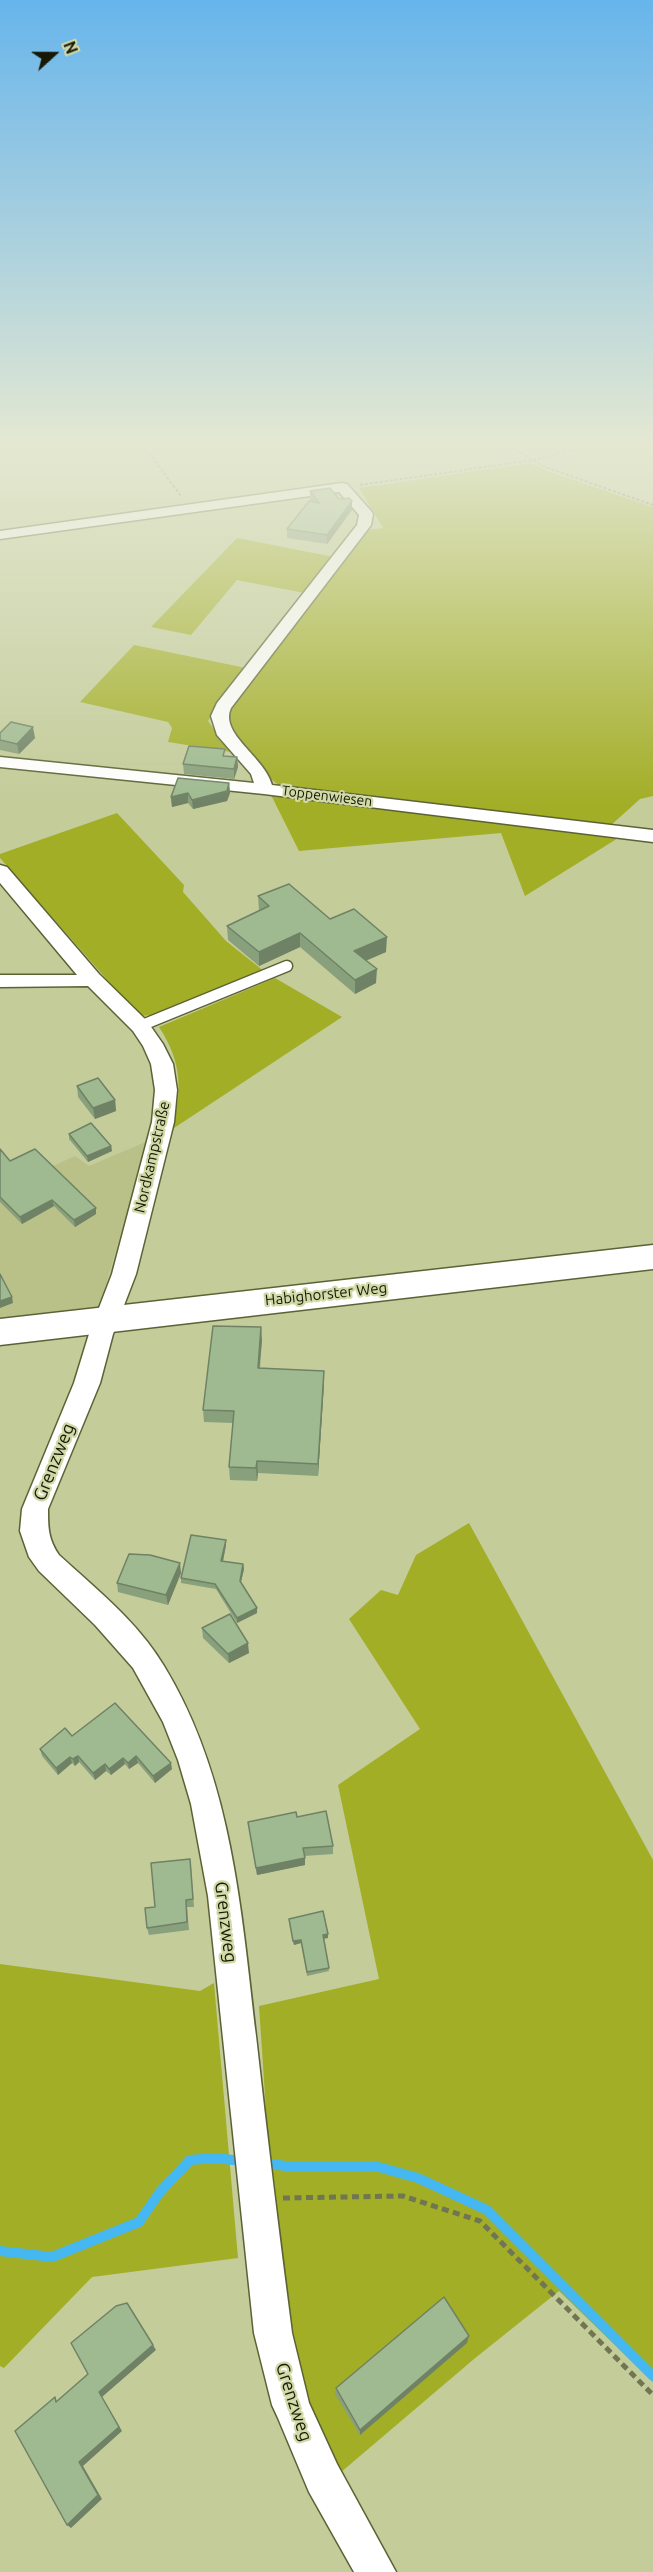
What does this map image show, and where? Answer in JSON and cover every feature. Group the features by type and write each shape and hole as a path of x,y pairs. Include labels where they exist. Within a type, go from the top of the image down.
{"street":[{"path":"264,789 260,773 223,731 219,716 223,707 333,565"},
{"name":"Toppenwiesen","path":"0,762 264,789 653,836"},
{"name":"Nordkampstraße","path":"0,871 92,979 140,1026 153,1044 162,1064 166,1090 163,1122 124,1274 107,1319"},
{"path":"0,981 92,979"},
{"name":"Habighorster Weg","path":"0,1332 653,1257"},
{"name":"Grenzweg","path":"107,1319 87,1383 35,1509 34,1532 39,1549 49,1563 132,1643 154,1675 182,1728 197,1770 223,1889 273,2333 291,2405 323,2478 376,2572"}],"lane":[{"path":"140,1026 287,966"}],"path":[{"path":"257,2199 403,2196 480,2221 653,2395"}],"shaded area":[{"path":"148,1141 99,1308 0,1320 0,1188 75,1156 89,1166"}],"green space":[{"path":"211,565 327,565 304,593 237,580 191,635 151,627"},
{"path":"339,565 653,565 653,796 640,799 610,826 281,786 267,775 249,755 227,725 224,718 233,703"},
{"path":"134,645 246,668 208,721 231,752 168,742 172,728 168,722 80,702"},
{"path":"271,795 623,835 525,896 501,833 299,851"},
{"path":"117,813 184,885 183,892 226,941 265,972 153,1015 139,1016 0,858 0,854"},
{"path":"275,978 342,1017 171,1130 179,1090 178,1077 172,1052 159,1027"},
{"path":"469,1523 653,1860 653,2382 559,2291 474,2359 340,2473 304,2395 276,2259 259,2006 379,1979 338,1785 420,1729 349,1619 381,1590 398,1595 416,1555"},
{"path":"0,1964 200,1991 214,1983 238,2258 92,2277 4,2368 0,2366"}],"building":[{"path":"11,722 33,727 17,744 0,740 0,733"},
{"path":"189,746 225,749 223,756 237,757 234,769 183,764"},
{"path":"178,778 229,783 227,791 192,800 188,793 171,797"},
{"path":"289,884 330,919 354,909 387,937 354,951 377,969 355,980 300,933 259,952 227,926 269,906 258,896"},
{"path":"98,1078 115,1100 93,1108 77,1086"},
{"path":"91,1123 111,1146 87,1156 69,1134"},
{"path":"0,1149 10,1161 35,1149 96,1208 74,1220 52,1200 20,1217 0,1197"},
{"path":"0,1274 12,1297 0,1301"},
{"path":"213,1326 261,1327 258,1368 324,1371 318,1464 257,1461 256,1468 229,1467 234,1411 203,1410"},
{"path":"191,1535 226,1540 221,1561 243,1564 240,1581 257,1608 237,1618 215,1584 181,1578"},
{"path":"129,1554 150,1555 180,1563 166,1595 117,1583"},
{"path":"230,1614 248,1643 228,1654 202,1628"},
{"path":"115,1703 171,1763 153,1776 136,1756 128,1763 123,1758 109,1769 105,1764 93,1773 78,1756 73,1759 70,1757 56,1768 40,1749 65,1728 72,1736"},
{"path":"326,1811 333,1846 303,1848 305,1858 256,1868 248,1822 296,1812 297,1817"},
{"path":"190,1859 193,1899 186,1900 187,1922 147,1928 145,1908 155,1907 151,1863"},
{"path":"323,1911 328,1934 323,1935 329,1968 307,1972 301,1940 293,1941 289,1919"},
{"path":"444,2297 469,2336 360,2430 336,2388"},
{"path":"127,2303 153,2345 99,2392 119,2427 79,2462 98,2495 67,2525 15,2431 55,2397 56,2402 88,2374 71,2343 116,2306"}],"waterway":[{"path":"0,2251 52,2257 139,2222 160,2192 190,2160 214,2158 243,2161"},
{"path":"263,2163 286,2166 375,2166 418,2178 487,2210 653,2376"}]}
